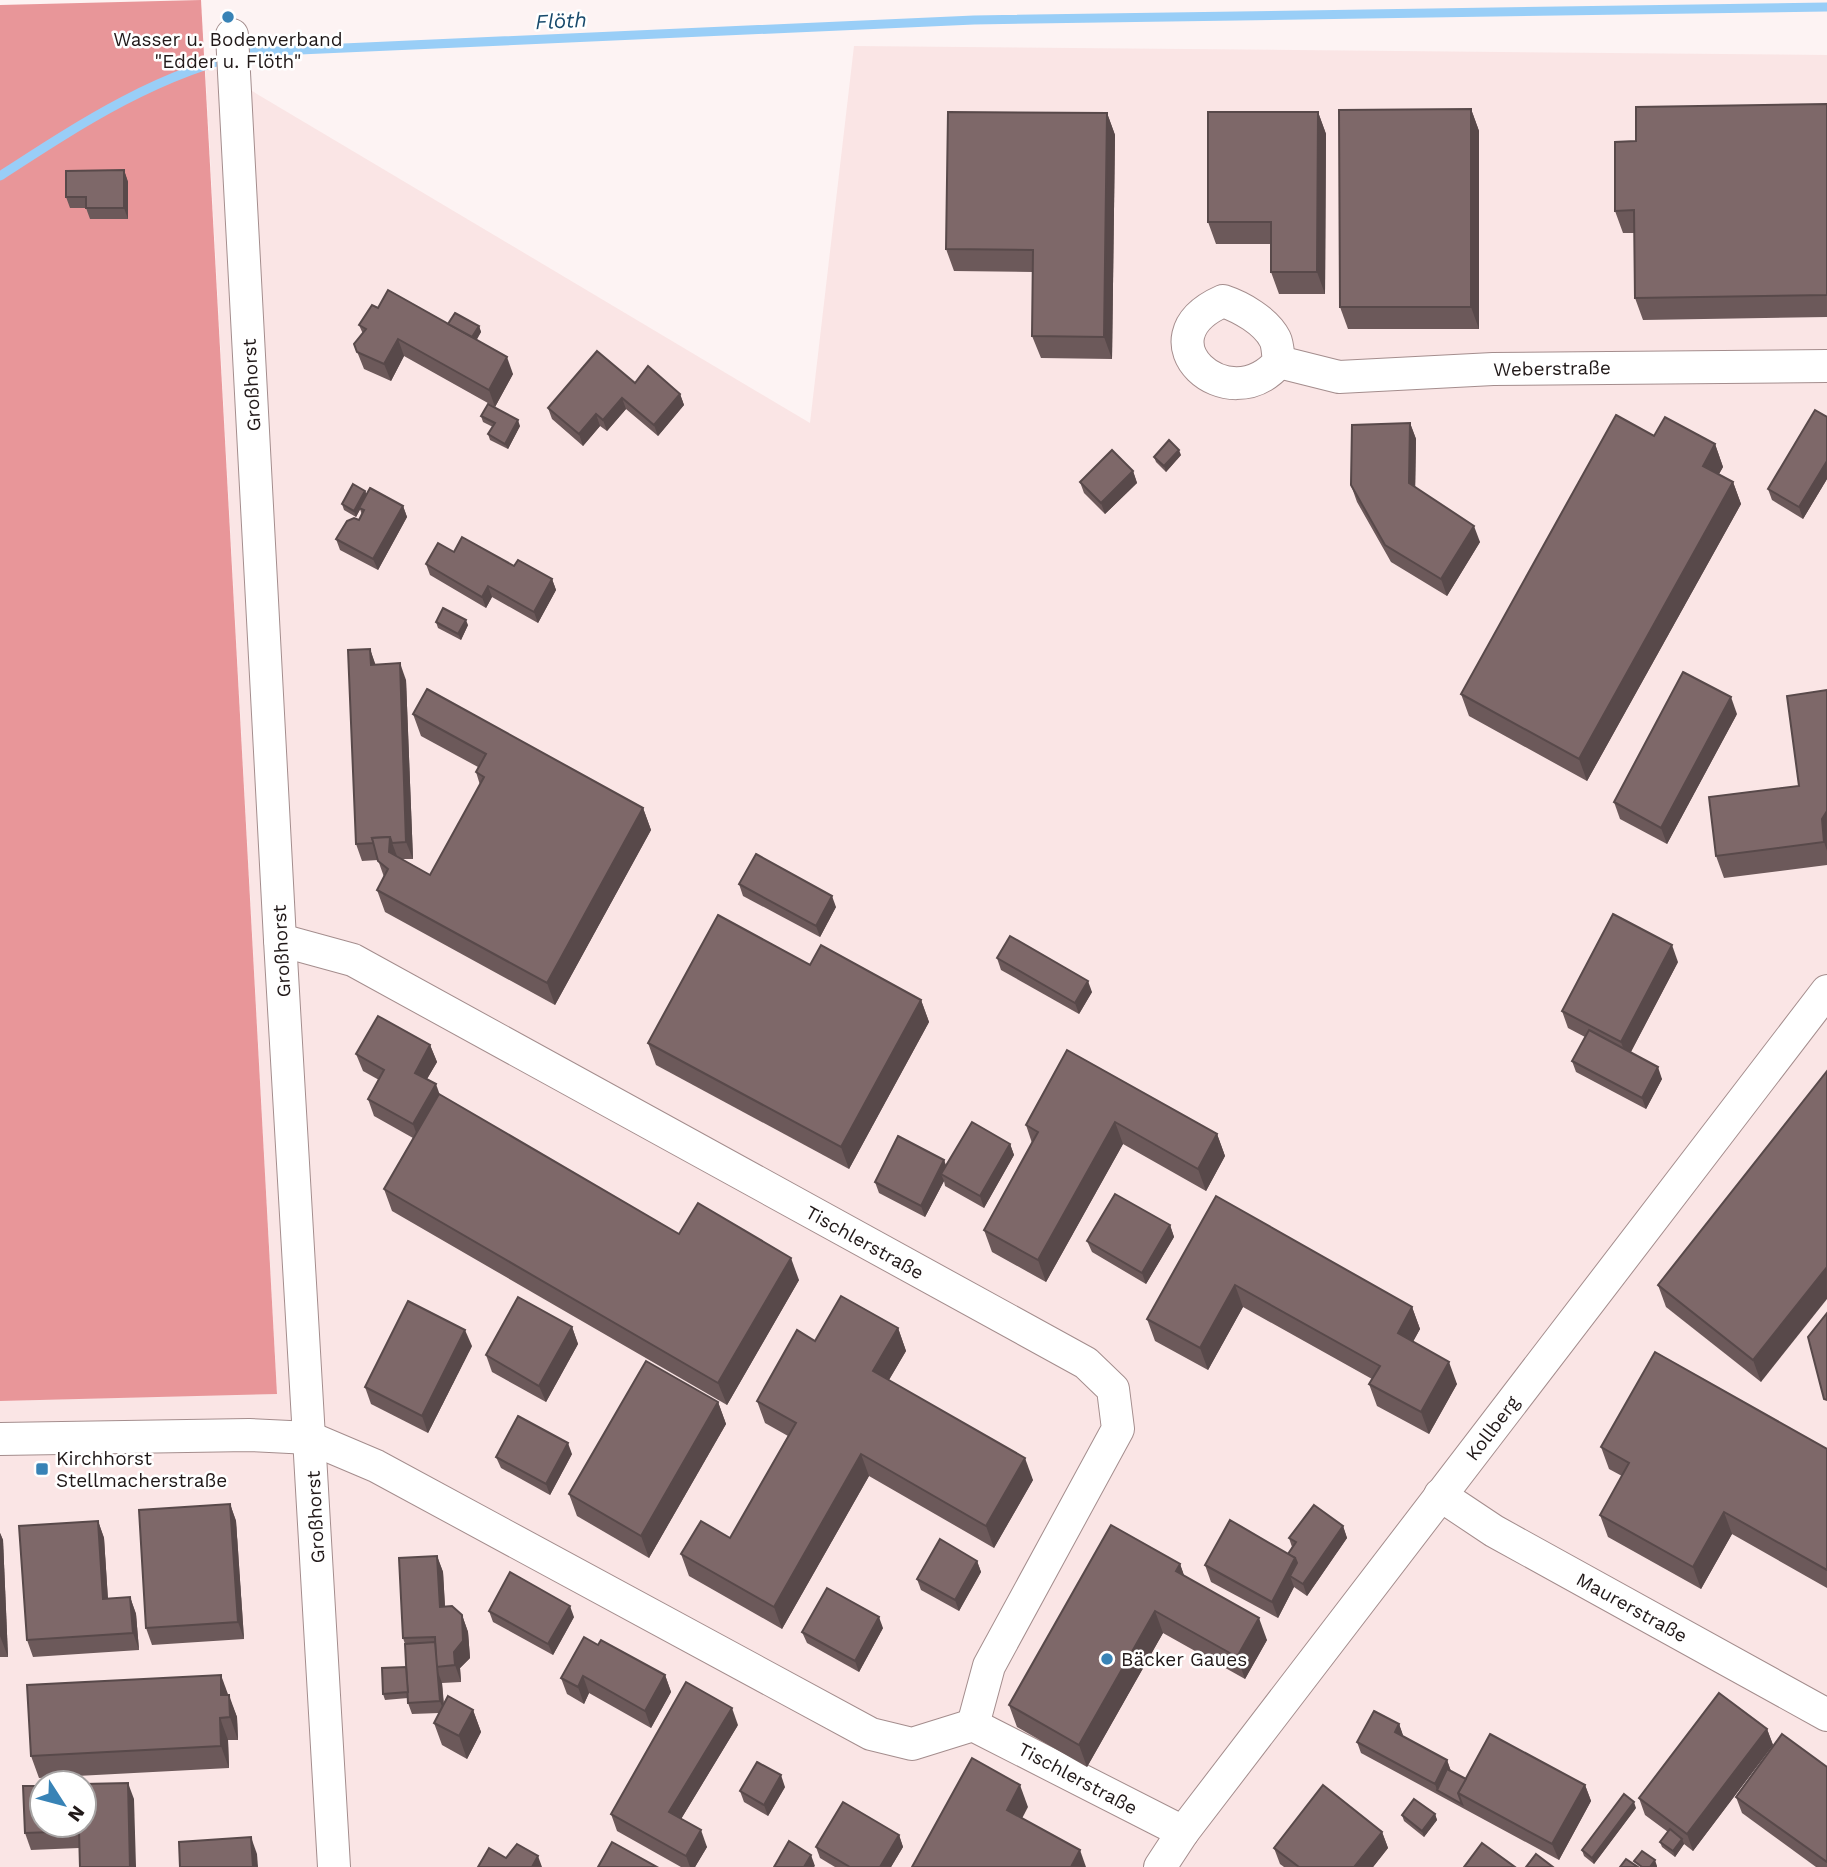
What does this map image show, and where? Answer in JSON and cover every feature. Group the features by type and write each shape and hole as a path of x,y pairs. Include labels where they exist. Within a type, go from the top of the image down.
{"street":[{"name":"Großhorst","path":"232,38 280,940 334,1867"},
{"name":"Weberstraße","path":"1279,362 1339,377 1493,369 1827,366"},
{"name":"Tischlerstraße","path":"280,940 353,960 1086,1363 1113,1389 1118,1429 989,1666 973,1725 1183,1832"},
{"name":"Kollberg","path":"1160,1867 1183,1832 1827,991"},
{"path":"0,1439 249,1435 310,1438 376,1466 871,1734 912,1744 973,1725"},
{"name":"Maurerstraße","path":"1440,1495 1494,1531 1827,1715"}],"shaded area":[{"path":"201,0 277,1394 0,1401 0,5"},
{"path":"854,46 1827,55 1827,1867 0,1867 0,1401 277,1393 205,63 810,423"}],"building":[{"path":"1827,104 1827,295 1635,298 1634,210 1615,211 1615,142 1636,141 1636,107"},
{"path":"1471,109 1471,307 1340,307 1339,110"},
{"path":"948,112 1107,113 1104,337 1032,336 1033,250 946,249"},
{"path":"1208,112 1318,112 1317,272 1271,272 1271,222 1208,222"},
{"path":"124,170 124,208 86,208 86,197 66,197 66,171"},
{"path":"388,290 507,357 489,390 398,339 384,364 357,352 354,344 366,329 359,325 372,305 378,308"},
{"path":"455,313 479,326 472,337 448,324"},
{"path":"597,351 635,383 648,366 680,394 654,425 622,398 603,420 596,414 579,434 548,408"},
{"path":"488,404 518,420 505,444 488,434 495,423 481,416"},
{"path":"1815,410 1827,417 1827,461 1799,507 1768,489"},
{"path":"1616,415 1654,436 1665,417 1715,444 1703,466 1733,482 1579,759 1461,694"},
{"path":"1410,423 1409,483 1474,526 1441,579 1385,545 1351,485 1352,425"},
{"path":"1169,440 1179,450 1164,466 1154,457"},
{"path":"1112,450 1133,471 1101,503 1080,482"},
{"path":"353,484 365,491 354,511 342,504"},
{"path":"370,488 403,506 373,559 336,539 347,521 354,518 359,520 364,510 359,508"},
{"path":"462,537 514,566 518,560 552,579 534,612 488,586 482,597 426,564 438,543 454,552"},
{"path":"443,608 466,620 458,634 436,622"},
{"path":"370,649 371,665 400,663 406,842 392,843 390,837 372,838 374,843 356,844 348,650"},
{"path":"1683,672 1731,697 1661,828 1614,802"},
{"path":"427,689 643,808 547,983 377,890 388,869 378,861 372,838 390,837 389,852 430,875 484,777 476,772 486,754 413,714"},
{"path":"1827,690 1827,811 1822,819 1824,842 1716,856 1709,797 1799,786 1787,696"},
{"path":"756,854 832,896 816,926 739,884"},
{"path":"1613,914 1672,945 1621,1042 1562,1011"},
{"path":"718,915 810,965 821,945 921,1000 841,1147 648,1043"},
{"path":"1010,936 1088,981 1075,1003 997,958"},
{"path":"378,1016 430,1045 415,1073 436,1084 413,1124 368,1099 384,1070 356,1054"},
{"path":"1589,1030 1658,1067 1642,1098 1572,1061"},
{"path":"1067,1050 1217,1134 1198,1169 1115,1122 1038,1260 984,1230 1038,1132 1026,1125"},
{"path":"1827,1071 1827,1267 1753,1360 1658,1285"},
{"path":"439,1094 679,1234 698,1203 791,1258 718,1383 384,1189"},
{"path":"972,1122 1010,1144 980,1196 941,1174"},
{"path":"898,1136 944,1160 921,1206 875,1182"},
{"path":"1115,1194 1170,1225 1142,1273 1087,1241"},
{"path":"1216,1196 1412,1307 1398,1333 1449,1362 1421,1412 1369,1384 1380,1366 1235,1285 1200,1348 1147,1319"},
{"path":"841,1296 898,1328 873,1371 1025,1458 986,1526 861,1454 774,1607 681,1554 701,1521 730,1538 796,1423 757,1401 797,1330 815,1341"},
{"path":"518,1297 572,1327 539,1386 486,1355"},
{"path":"408,1301 465,1330 422,1416 365,1387"},
{"path":"1827,1313 1827,1400 1824,1399 1808,1337"},
{"path":"1655,1352 1827,1449 1827,1570 1724,1512 1693,1567 1600,1515 1629,1463 1601,1447"},
{"path":"646,1361 718,1402 641,1536 569,1494"},
{"path":"518,1416 568,1443 546,1484 496,1457"},
{"path":"230,1504 238,1622 146,1628 139,1510"},
{"path":"1314,1505 1343,1526 1303,1584 1290,1576 1297,1563 1295,1558 1288,1554 1296,1542 1289,1538"},
{"path":"1230,1520 1295,1558 1272,1602 1205,1565"},
{"path":"98,1521 103,1599 130,1597 133,1633 27,1640 19,1526"},
{"path":"1111,1525 1180,1564 1176,1571 1259,1618 1237,1657 1155,1611 1079,1745 1009,1705"},
{"path":"940,1539 977,1561 955,1600 917,1579"},
{"path":"437,1556 440,1607 452,1606 462,1615 463,1641 454,1652 455,1665 436,1667 435,1637 403,1638 399,1558"},
{"path":"510,1572 570,1606 548,1644 489,1611"},
{"path":"827,1588 879,1617 855,1661 802,1632"},
{"path":"584,1637 598,1645 601,1640 665,1675 645,1711 583,1676 578,1687 561,1678"},
{"path":"435,1642 440,1701 408,1703 405,1644"},
{"path":"406,1667 408,1692 383,1694 382,1668"},
{"path":"221,1675 221,1695 229,1695 230,1717 220,1718 221,1746 31,1756 27,1685"},
{"path":"686,1682 732,1708 669,1812 701,1830 686,1856 611,1814"},
{"path":"1719,1693 1767,1729 1687,1834 1639,1798"},
{"path":"448,1696 473,1710 459,1736 434,1723"},
{"path":"1374,1711 1399,1724 1395,1732 1447,1760 1435,1784 1357,1742"},
{"path":"1490,1734 1585,1785 1552,1844 1458,1793"},
{"path":"1782,1734 1827,1767 1827,1862 1736,1797"},
{"path":"972,1758 1020,1785 1007,1810 1080,1850 1071,1867 912,1867"},
{"path":"757,1762 781,1775 764,1805 740,1791"},
{"path":"1447,1769 1466,1779 1458,1793 1462,1804 1437,1790"},
{"path":"128,1783 130,1867 80,1867 79,1839 98,1839 98,1784"},
{"path":"1323,1785 1382,1832 1354,1867 1299,1867 1274,1848"},
{"path":"23,1786 28,1786 28,1833 25,1833"},
{"path":"1624,1794 1634,1802 1592,1858 1582,1850"},
{"path":"1414,1799 1435,1814 1422,1831 1402,1815"},
{"path":"843,1802 899,1835 880,1867 850,1867 816,1847"},
{"path":"1670,1829 1682,1839 1673,1851 1660,1842"},
{"path":"251,1837 253,1867 180,1867 179,1842"},
{"path":"789,1841 811,1855 804,1867 774,1867"},
{"path":"612,1842 657,1867 598,1867"},
{"path":"1482,1843 1515,1867 1464,1867"},
{"path":"517,1844 538,1856 532,1867 478,1867 489,1848 506,1858"},
{"path":"1642,1851 1655,1860 1650,1867 1642,1867 1634,1861"},
{"path":"1536,1854 1553,1867 1526,1867"},
{"path":"1626,1859 1638,1867 1620,1867"}],"waterway":[{"name":"Flöth","path":"0,176 90,119 153,86 185,72 254,52 974,20 1827,7"}],"place":[{"name":"Wasser u. Bodenverband \"Edder u. Flöth\"","path":"228,17"},
{"name":"Kirchhorst Stellmacherstraße","path":"42,1469"},
{"name":"Bäcker Gaues","path":"1107,1659"}]}
